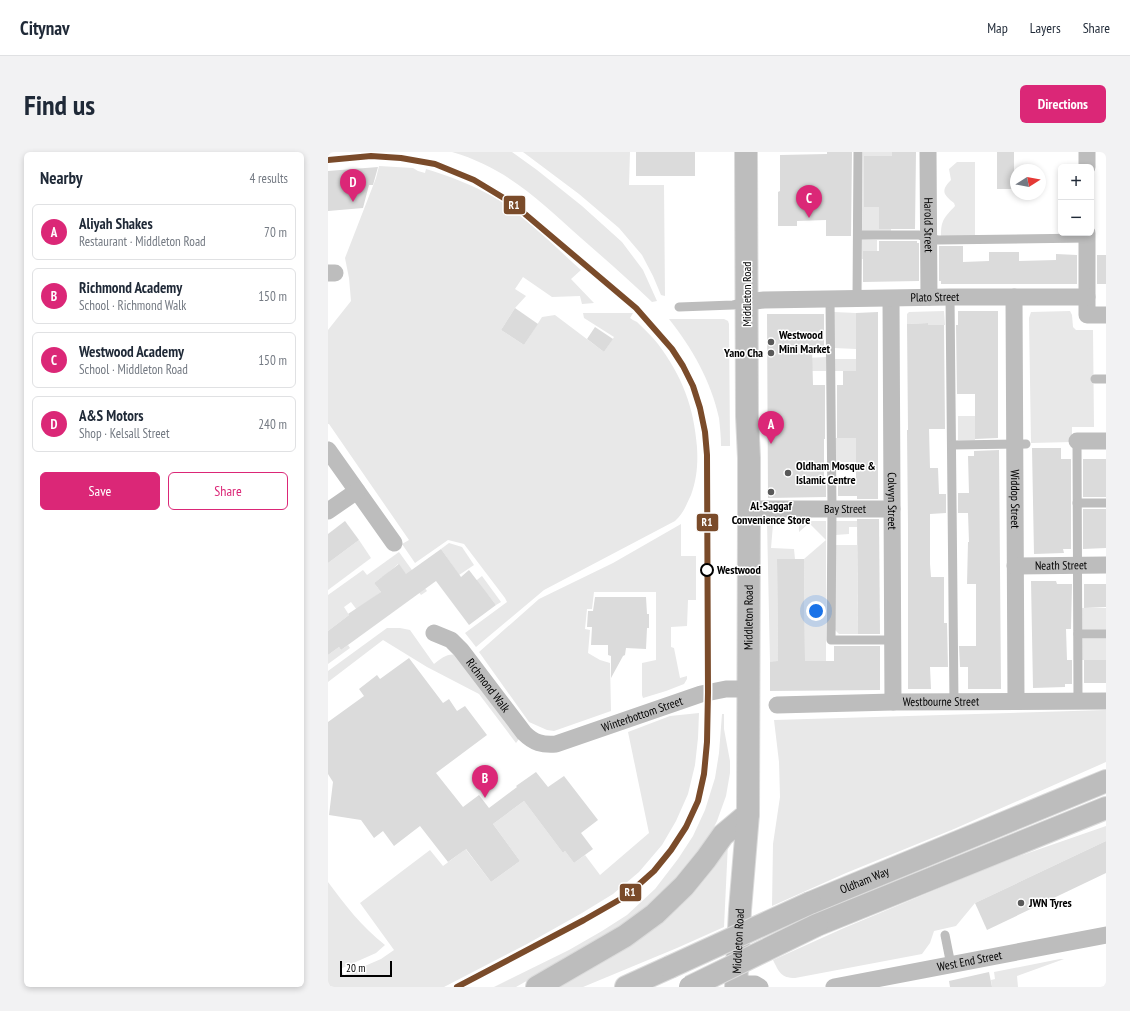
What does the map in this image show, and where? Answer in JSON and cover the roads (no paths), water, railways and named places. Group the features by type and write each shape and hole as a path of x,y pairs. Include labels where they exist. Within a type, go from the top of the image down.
{"main road":[{"name":"Middleton Road","path":"736,986 748,814 749,458 747,416 746,152"},
{"name":"Oldham Way","path":"626,987 810,903 1106,781"},
{"name":"Oldham Way","path":"690,987 817,925 1106,808"},
{"path":"537,987 625,936 655,914 684,886 706,859 723,834 748,814"}],"street":[{"name":"Harold Street","path":"928,152 929,298"},
{"path":"1087,152 1087,164"},
{"path":"1087,236 1087,315 1106,315"},
{"name":"Plato Street","path":"747,302 759,300 950,297 1087,297"},
{"name":"Widdop Street","path":"1014,297 1021,444 1015,566 1016,701"},
{"name":"Colwyn Street","path":"891,299 893,702"},
{"path":"1077,441 1106,441"},
{"path":"328,450 394,543"},
{"path":"328,511 357,491"},
{"name":"Bay Street","path":"749,509 892,509"},
{"name":"Neath Street","path":"1015,566 1106,565"},
{"name":"Richmond Walk","path":"434,633 451,640 461,650 524,733 530,739 538,743"},
{"name":"Winterbottom Street","path":"538,743 545,745 556,744 701,694 726,689 749,689"},
{"name":"Westbourne Street","path":"777,705 893,702 1106,701"},
{"name":"West End Street","path":"834,987 1106,935"},
{"path":"736,986 755,984 760,987"}],"lane":[{"path":"857,299 858,152"},
{"path":"858,235 919,235 938,240 1058,236"},
{"path":"950,297 954,702"},
{"path":"830,299 832,509 831,640 893,640"},
{"path":"679,307 733,305 747,302"},
{"path":"1095,379 1106,379"},
{"path":"1077,441 1078,700"},
{"path":"952,445 1021,444"},
{"path":"1077,503 1106,503"},
{"path":"1078,634 1106,634"},
{"path":"945,935 951,965"}],"place":[{"name":"A&S Motors","path":"353,202"},
{"name":"Westwood Academy","path":"809,218"},
{"name":"Westwood Mini Market","path":"771,342"},
{"name":"Yano Cha","path":"771,353"},
{"name":"Aliyah Shakes","path":"771,444"},
{"name":"Oldham Mosque & Islamic Centre","path":"788,473"},
{"name":"Al-Saggaf Convenience Store","path":"771,492"},
{"name":"Westwood","path":"707,570"},
{"name":"Richmond Academy","path":"485,798"},
{"name":"JWN Tyres","path":"1021,903"}]}
